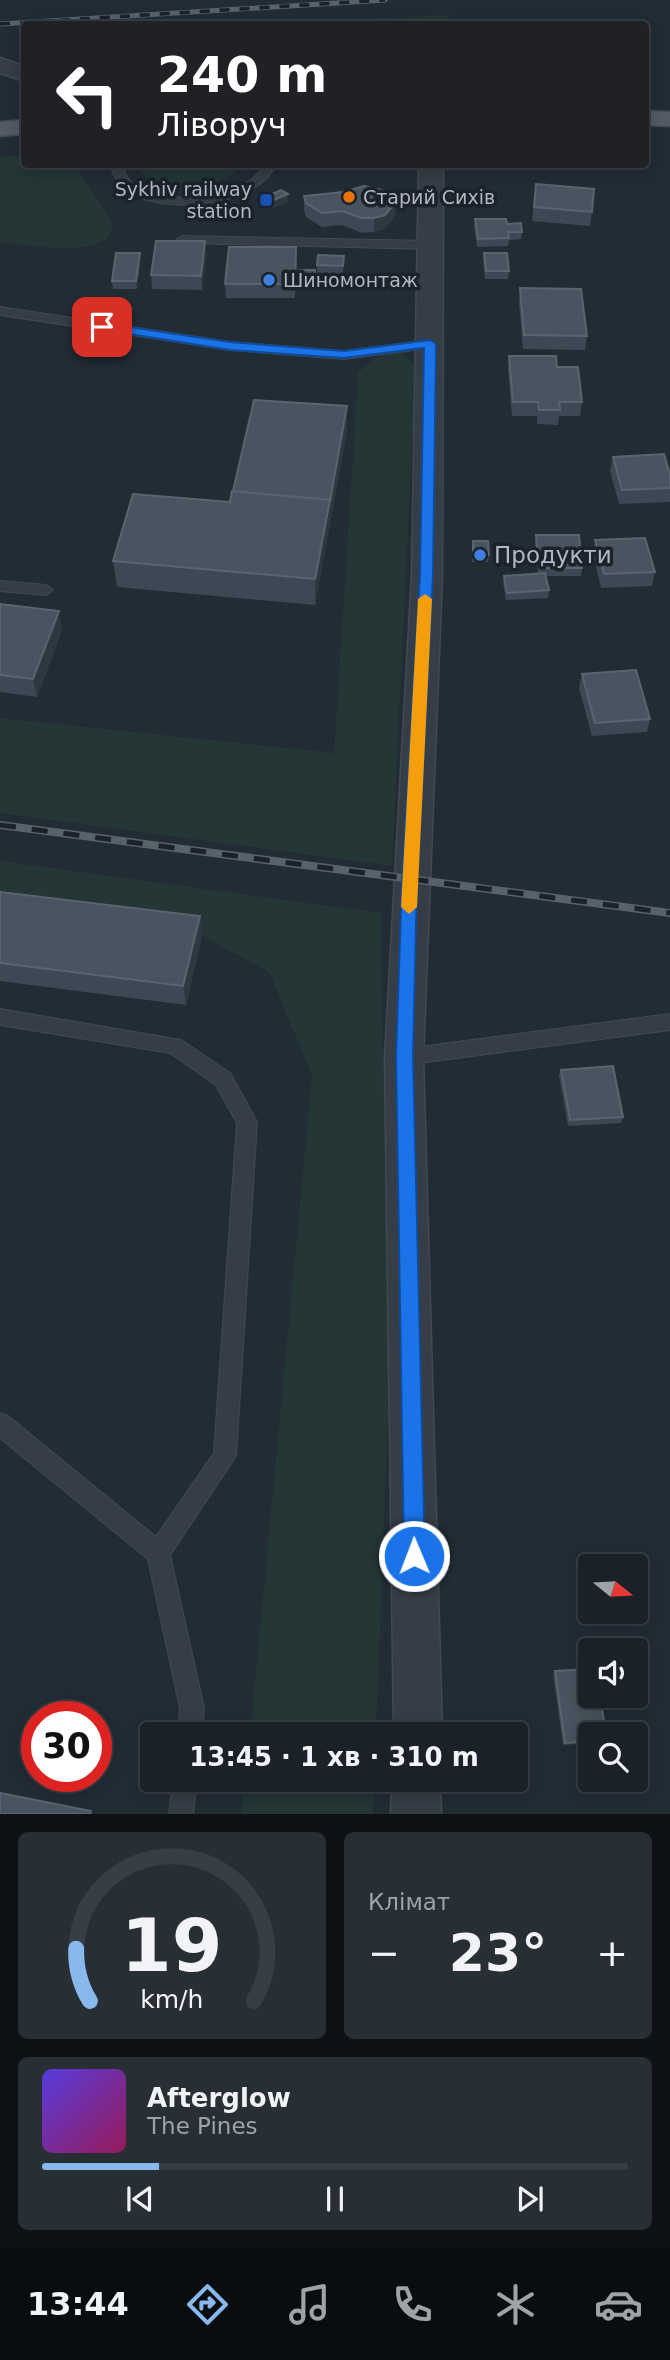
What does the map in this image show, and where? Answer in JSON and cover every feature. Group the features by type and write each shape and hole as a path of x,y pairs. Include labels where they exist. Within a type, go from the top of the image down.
{"main road":[{"path":"649,118 670,119"},
{"path":"0,129 21,127"}],"street":[{"path":"0,65 21,73"},
{"path":"418,1722 404,1056 426,575 432,168"},
{"path":"416,1792 416,1814"}],"lane":[{"path":"117,168 123,182 153,198 192,201 227,197 262,179 268,168"},
{"path":"182,240 431,245"},
{"path":"0,311 242,347 344,355 430,344"},
{"path":"0,586 46,590"},
{"path":"0,1017 174,1046 223,1079 247,1122 225,1456 158,1553"},
{"path":"404,1056 670,1023"},
{"path":"0,1424 158,1553 192,1708 191,1722"},
{"path":"181,1814 184,1792"}],"shaded area":[{"path":"450,15 448,21 325,21"},
{"path":"21,155 21,168 77,168 113,223 109,235 99,243 84,247 47,247 0,242 0,157"},
{"path":"139,168 239,168 219,181 188,189 158,184 146,177"},
{"path":"401,353 416,365 392,866 0,813 0,718 334,753 358,372 380,355"},
{"path":"0,861 381,913 389,1386 376,1722 251,1722 312,1075 269,972 202,936 0,911"},
{"path":"244,1792 374,1792 373,1814 241,1814"}],"building":[{"path":"536,184 594,189 592,212 534,207"},
{"path":"364,186 386,191 395,203 385,215 362,218 342,211 322,213 306,203 304,196 343,192"},
{"path":"281,190 288,194 272,201 265,197"},
{"path":"475,219 506,219 507,224 521,223 522,232 508,232 509,238 478,239"},
{"path":"156,241 205,241 201,276 151,275"},
{"path":"229,247 296,247 295,284 225,284"},
{"path":"116,253 140,253 136,281 112,281"},
{"path":"484,253 507,253 509,271 486,271"},
{"path":"318,255 344,256 343,266 317,265"},
{"path":"299,270 315,270 315,282 300,282"},
{"path":"520,288 581,289 587,336 524,335"},
{"path":"509,356 556,356 557,367 578,367 582,402 559,402 560,410 539,410 538,402 513,402"},
{"path":"254,400 347,406 330,501 233,491"},
{"path":"664,454 670,475 670,488 622,490 613,457"},
{"path":"232,491 330,500 315,579 113,561 133,494 230,502"},
{"path":"536,535 579,535 582,568 539,568"},
{"path":"645,538 655,572 604,574 595,540"},
{"path":"473,541 488,541 489,555 473,554"},
{"path":"545,573 549,590 507,593 504,576"},
{"path":"0,604 59,611 33,679 0,675"},
{"path":"636,670 650,719 595,723 582,674"},
{"path":"0,892 200,916 183,986 0,963"},
{"path":"613,1066 623,1117 570,1120 561,1070"},
{"path":"578,1670 578,1708 602,1708 604,1722 578,1722 578,1742 565,1743 555,1671"},
{"path":"0,1793 91,1811 90,1814 0,1814"}],"railway":[{"path":"48,21 385,0"},
{"path":"0,24 21,23"},
{"path":"0,825 670,913"}],"slow traffic":[{"path":"409,907 425,599"}],"place":[{"name":"Старий Сихів","path":"349,197"},
{"name":"Sykhiv railway station","path":"266,200"},
{"name":"Шиномонтаж","path":"269,280"},
{"name":"Продукти","path":"480,555"}],"route":[{"path":"102,327 230,346 344,355 430,344 426,575 404,1056 414,1556"}]}
